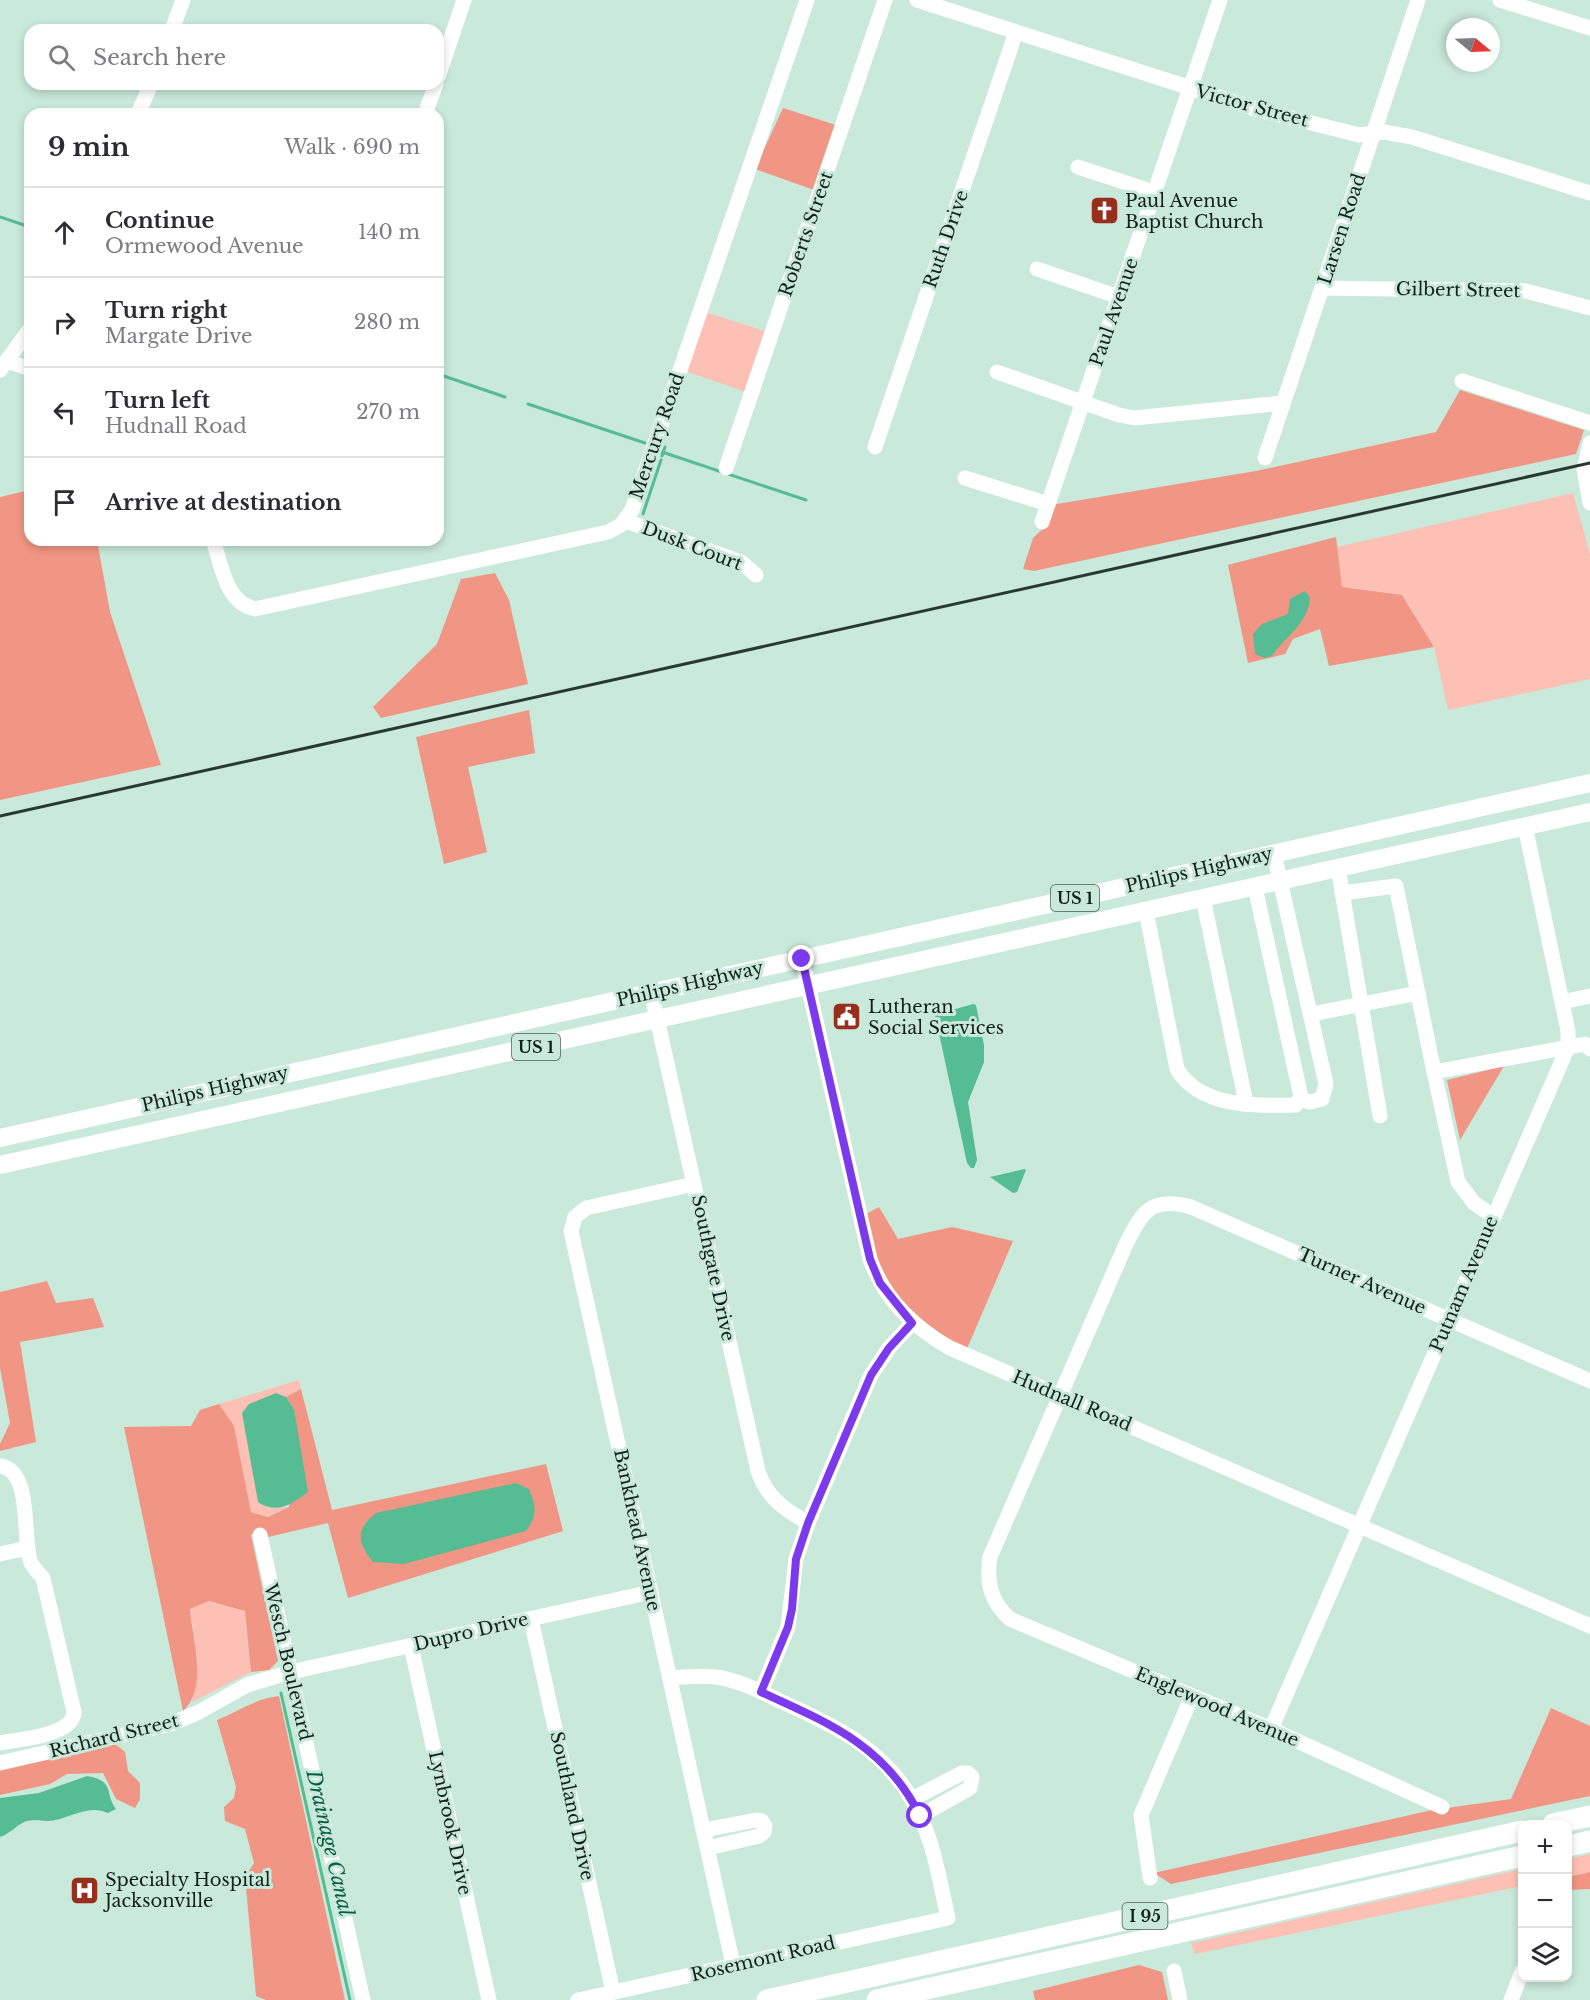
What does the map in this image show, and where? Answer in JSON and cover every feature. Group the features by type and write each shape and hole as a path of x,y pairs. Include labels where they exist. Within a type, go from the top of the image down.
{"highway":[{"path":"1572,1820 1590,1816"},
{"name":"I 95","path":"767,2000 1518,1832"},
{"path":"1572,1845 1590,1841"},
{"name":"I 95","path":"877,2000 1518,1857"}],"main road":[{"path":"1526,826 1536,805 1566,797 1584,785"},
{"name":"Philips Highway","path":"0,1137 1584,785"},
{"name":"Philips Highway","path":"0,1165 1590,812"}],"street":[{"path":"174,24 183,0"},
{"path":"444,60 465,0"},
{"name":"Mercury Road","path":"215,546 231,593 238,603 255,609 608,532 626,520 632,510 807,0"},
{"name":"Roberts Street","path":"726,468 885,0"},
{"name":"Victor Street","path":"917,0 1190,89 1359,135 1374,133 1420,140 1590,193"},
{"name":"Paul Avenue","path":"1042,522 1220,0"},
{"name":"Larsen Road","path":"1265,458 1418,0"},
{"path":"1500,0 1590,28"},
{"name":"Ruth Drive","path":"876,447 1016,32"},
{"path":"141,108 148,90"},
{"path":"427,108 434,90"},
{"path":"1078,167 1154,192"},
{"path":"1037,269 1119,297"},
{"name":"Gilbert Street","path":"1323,288 1526,291 1590,308"},
{"path":"24,337 3,365 24,368"},
{"path":"997,372 1119,415 1152,419 1283,403"},
{"path":"1462,381 1590,423"},
{"path":"1590,443 1584,465 1590,503"},
{"path":"965,478 1048,504"},
{"name":"Dusk Court","path":"626,520 743,563 756,575"},
{"name":"Putnam Avenue","path":"1271,1729 1568,1047 1568,1031 1526,826"},
{"path":"1274,854 1326,1084 1322,1099 1310,1102 1300,1099"},
{"path":"1338,868 1380,1116"},
{"path":"1146,911 1177,1069 1187,1083 1202,1093 1246,1103 1296,1105 1300,1099 1296,1070 1255,886"},
{"path":"1342,893 1396,886 1458,1182 1474,1203 1494,1216"},
{"path":"1203,898 1246,1103"},
{"name":"Hudnall Road","path":"802,959 870,1259 880,1283 912,1323 950,1348 1590,1626"},
{"name":"Southgate Drive","path":"651,992 758,1471 770,1497 780,1507 808,1523"},
{"path":"1312,1014 1418,993"},
{"path":"1562,1002 1590,996"},
{"path":"1434,1072 1585,1044 1590,1049"},
{"name":"Bankhead Avenue","path":"694,1184 586,1208 579,1212 572,1223 571,1231 733,1965"},
{"name":"Turner Avenue","path":"1061,1396 1139,1218 1154,1205 1164,1203 1191,1207 1590,1381"},
{"path":"761,1692 788,1627 792,1609 796,1559 808,1523 871,1375 889,1348 912,1323"},
{"name":"Englewood Avenue","path":"1061,1396 990,1557 989,1583 995,1603 1010,1619 1271,1729 1442,1807"},
{"path":"0,1466 11,1469 18,1477 27,1522 25,1534 28,1548 32,1564 43,1578 74,1717 64,1729 0,1743"},
{"name":"Wesch Boulevard","path":"260,1534 363,2000"},
{"path":"0,1554 28,1548"},
{"name":"Dupro Drive","path":"291,1672 651,1592"},
{"name":"Southland Drive","path":"531,1619 613,1992"},
{"name":"Lynbrook Drive","path":"411,1646 489,2000"},
{"name":"Richard Street","path":"0,1763 171,1724 199,1712 248,1685 291,1672"},
{"path":"670,1678 717,1677 761,1692 825,1721 859,1742 890,1769 912,1799 920,1816 970,1788 972,1777 968,1773 962,1773 912,1799"},
{"path":"1150,1878 1141,1815 1192,1696"},
{"name":"Rosemont Road","path":"578,2000 948,1918 933,1854 920,1816"},
{"path":"704,1830 756,1820 762,1821 765,1826 764,1832 759,1836 708,1848"},
{"path":"1174,1971 1180,2000"},
{"path":"1511,2000 1518,1982"}],"shaded area":[{"path":"783,108 839,126 817,191 755,169"},
{"path":"705,312 768,332 749,393 685,371"},
{"path":"1460,390 1584,430 1576,454 1034,571 1023,569 1033,538 1048,524 1051,505 1256,471 1436,432"},
{"path":"24,491 24,546 98,546 110,612 161,765 0,800 0,497"},
{"path":"1573,493 1590,554 1590,679 1448,710 1434,647 1402,595 1342,587 1337,547"},
{"path":"1336,537 1342,587 1402,595 1434,647 1329,666 1320,629 1293,639 1285,654 1248,663 1228,565"},
{"path":"495,573 509,600 528,684 381,718 373,707 437,644 461,579"},
{"path":"1305,591 1310,597 1308,607 1296,629 1272,656 1265,658 1255,654 1253,634 1262,624 1288,614 1290,599"},
{"path":"529,710 535,753 468,767 487,852 444,864 416,737"},
{"path":"976,1005 984,1045 984,1062 968,1102 977,1160 974,1168 971,1168 967,1163 935,1015"},
{"path":"1504,1066 1460,1140 1447,1080"},
{"path":"1026,1170 1017,1192 1013,1193 990,1177"},
{"path":"879,1207 898,1239 952,1227 1013,1241 966,1351 918,1315 897,1294 888,1281 876,1255 866,1214"},
{"path":"47,1281 56,1303 93,1298 104,1327 20,1342 36,1442 0,1451 0,1444 10,1423 0,1368 0,1292"},
{"path":"299,1380 301,1389 286,1397 276,1394 267,1508 289,1507 268,1517 251,1512 234,1427 219,1404"},
{"path":"301,1389 332,1510 546,1464 563,1531 348,1598 328,1523 268,1537 261,1531 251,1535 278,1661 269,1670 251,1672 245,1611 209,1601 190,1609 196,1648 197,1676 191,1701 183,1711 124,1427 191,1426 200,1410 219,1404 234,1426 251,1512 268,1517 289,1507 294,1409 286,1397"},
{"path":"276,1393 286,1397 294,1409 308,1492 290,1504 272,1508 258,1502 242,1413 249,1404"},
{"path":"516,1483 529,1489 534,1506 533,1520 526,1531 404,1564 373,1562 361,1542 364,1525 376,1513"},
{"path":"209,1601 245,1611 251,1672 192,1702 198,1664 190,1609"},
{"path":"279,1696 345,2000 266,2000 256,1996 245,1877 254,1863 245,1829 225,1821 224,1807 234,1798 236,1787 217,1720 255,1702"},
{"path":"1551,1708 1590,1726 1590,1796 1171,1884 1154,1873 1432,1810 1511,1799"},
{"path":"114,1743 125,1752 128,1771 140,1783 140,1799 135,1808 116,1799 103,1773 67,1774 50,1784 0,1795 0,1768"},
{"path":"87,1776 106,1784 116,1809 108,1813 92,1810 55,1820 27,1821 0,1837 0,1798 39,1793"},
{"path":"1590,1854 1590,1872 1572,1876 1572,1858"},
{"path":"1518,1870 1518,1887 1195,1954 1191,1943"},
{"path":"1590,1872 1590,1889 1572,1890 1572,1876"},
{"path":"1139,1965 1162,1972 1168,2000 1035,2000 1033,1991"}],"waterway":[{"path":"0,217 24,225"},
{"path":"444,376 505,397"},
{"path":"528,404 645,443"},
{"path":"662,456 665,447"},
{"path":"662,452 806,500"},
{"path":"643,514 661,460"},
{"name":"Drainage Canal","path":"281,1693 350,2000"}],"railway":[{"path":"0,816 1590,463"}],"place":[{"name":"Paul Avenue Baptist Church","path":"1104,211"},
{"name":"Lutheran Social Services","path":"847,1017"},
{"name":"Specialty Hospital Jacksonville","path":"84,1890"}],"route":[{"path":"802,959 870,1259 880,1283 912,1323 889,1348 871,1375 808,1523 796,1559 792,1609 788,1627 761,1692 825,1721 859,1742 890,1769 912,1799 920,1816"}]}
